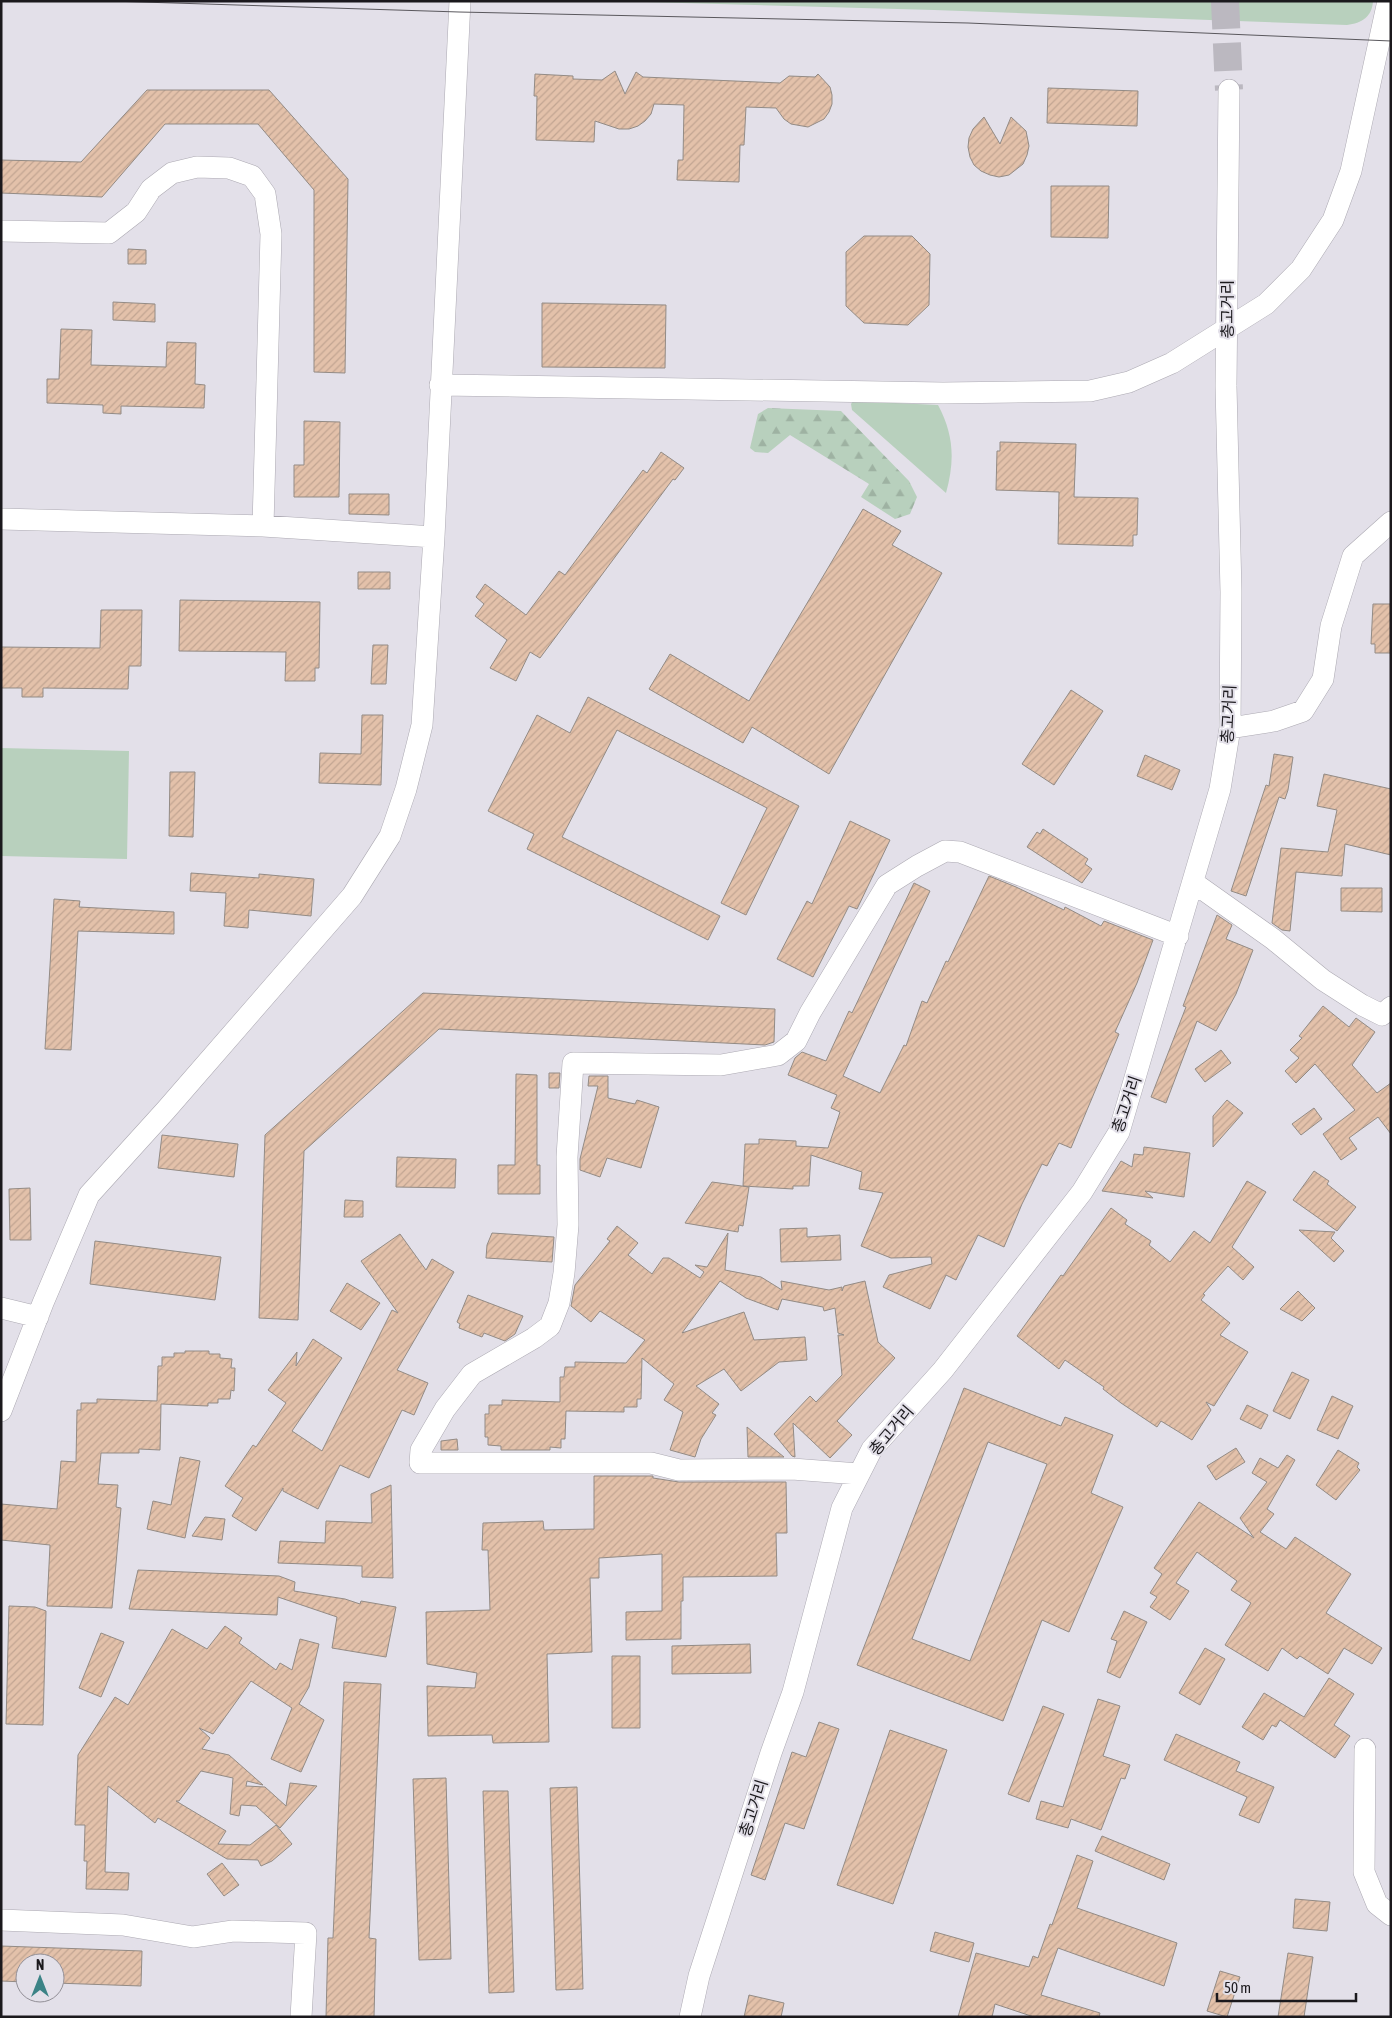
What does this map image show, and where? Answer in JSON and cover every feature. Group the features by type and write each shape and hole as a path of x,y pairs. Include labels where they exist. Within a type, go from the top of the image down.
{"street":[{"path":"1,1411 89,1195 166,1110 352,896 390,836 406,789 422,725 434,537 460,1"},
{"path":"440,385 943,393 1090,391 1129,382 1172,363 1266,304 1301,269 1333,220 1351,171 1388,1"},
{"name":"총고거리","path":"690,2017 699,1976 771,1753 793,1692 842,1508 872,1449 943,1370 1082,1192 1119,1132 1194,883 1220,789 1230,728 1231,592 1226,386 1229,90"},
{"path":"1,230 109,233 136,212 150,189 172,173 197,167 229,168 252,176 265,194 271,234 263,526"},
{"path":"1,519 263,526 434,537"},
{"path":"1230,728 1274,721 1303,711 1323,679 1331,626 1353,556 1391,522"},
{"path":"859,1474 792,1469 679,1470 652,1463 420,1463 421,1450 445,1409 472,1374 534,1338 550,1326 559,1303 566,1244 567,1158 573,1063 721,1065 778,1055 796,1041 810,1013 887,885 945,851 960,852 1178,936"},
{"path":"1194,883 1273,939 1323,980 1362,1006 1382,1015 1391,1007"},
{"path":"1,1308 38,1317"},
{"path":"1365,1749 1364,1872 1377,1904 1391,1915"},
{"path":"1,1920 123,1925 193,1937 233,1931 306,1933 301,2017"}],"green space":[{"path":"610,1 1373,1 1371,11 1362,21 1347,25 934,10"},
{"path":"853,401 938,405 950,437 952,459 946,493 852,410 851,404"},
{"path":"768,408 841,411 909,481 917,497 910,514 895,519 861,497 869,484 790,435 768,453 755,452 750,448 758,414"},
{"path":"1,748 129,751 127,859 1,856"}],"building":[{"path":"615,71 625,94 636,72 643,77 780,83 789,76 815,77 818,74 830,87 832,104 824,119 808,127 791,124 784,119 776,108 746,107 744,145 740,145 739,182 677,180 678,160 683,160 684,105 654,104 651,114 645,121 629,129 619,129 595,121 594,142 536,140 537,96 534,96 535,74 573,76 573,79 602,80"},
{"path":"1048,88 1138,91 1137,126 1047,123"},
{"path":"147,90 269,90 348,179 345,373 314,372 314,190 258,124 165,124 102,197 1,193 1,160 81,162"},
{"path":"984,117 1000,144 1011,117 1026,131 1029,146 1027,155 1023,164 1009,175 999,177 981,171 974,165 970,157 969,138 973,129"},
{"path":"1051,186 1109,186 1108,238 1051,237"},
{"path":"864,236 912,236 930,254 929,305 908,325 864,323 846,306 846,252"},
{"path":"128,249 146,250 146,264 128,264"},
{"path":"113,302 155,304 155,322 113,320"},
{"path":"542,303 666,305 665,368 542,367"},
{"path":"61,329 92,330 91,365 166,367 167,342 196,343 195,384 205,385 204,408 121,406 121,414 103,413 103,405 47,403 47,379 59,379"},
{"path":"304,421 340,422 339,497 294,497 294,465 304,465"},
{"path":"1000,442 1076,444 1074,497 1138,498 1137,535 1133,535 1133,546 1058,544 1059,492 996,490 997,451 1000,451"},
{"path":"661,452 684,468 675,480 673,479 540,658 530,652 516,681 490,668 507,640 475,616 484,604 476,597 485,584 526,615 559,571 565,575 643,470 647,473"},
{"path":"349,494 389,494 389,515 349,514"},
{"path":"863,509 901,531 892,545 942,573 829,774 752,727 743,743 649,689 670,654 749,701"},
{"path":"358,572 390,572 390,589 358,589"},
{"path":"180,600 320,602 319,668 315,668 315,681 285,681 286,652 179,651"},
{"path":"1373,604 1391,604 1391,653 1375,653 1375,644 1371,644"},
{"path":"101,610 142,610 141,666 129,666 128,689 43,688 43,697 22,697 22,688 1,688 1,647 100,648"},
{"path":"373,645 388,645 386,684 371,684"},
{"path":"1071,690 1103,711 1054,785 1022,764"},
{"path":"588,697 799,806 746,915 721,903 767,808 617,730 562,837 720,916 708,940 527,849 534,834 488,811 537,715 570,733"},
{"path":"362,715 383,715 381,785 319,783 320,753 361,754"},
{"path":"1274,754 1293,757 1288,790 1285,799 1279,797 1246,896 1231,891 1266,785 1269,786"},
{"path":"1145,755 1180,770 1172,790 1137,776"},
{"path":"170,772 195,772 193,837 169,836"},
{"path":"1324,774 1391,789 1391,855 1345,844 1342,876 1296,872 1290,931 1282,930 1272,923 1281,848 1328,852 1337,810 1317,806"},
{"path":"850,821 890,840 857,909 849,906 813,977 777,959 807,901 812,904"},
{"path":"1043,829 1088,859 1085,864 1092,869 1082,883 1027,847 1037,832 1040,834"},
{"path":"191,873 259,878 259,874 314,879 311,916 249,910 248,928 224,926 226,893 190,891"},
{"path":"989,876 1064,910 1065,907 1101,926 1104,921 1153,940 1137,983 1115,1032 1119,1034 1071,1148 1059,1143 1047,1166 1042,1164 1022,1204 1004,1247 978,1235 956,1280 946,1275 930,1309 883,1287 889,1275 932,1264 931,1257 891,1258 861,1246 883,1193 859,1189 862,1172 811,1155 809,1186 793,1186 793,1189 743,1186 745,1144 759,1144 759,1139 796,1141 796,1146 828,1148 840,1112 831,1108 837,1095 788,1075 795,1058 802,1052 826,1061 849,1011 852,1013 914,883 930,891 843,1076 880,1093 904,1045 906,1046 922,1001 927,1003"},
{"path":"1341,888 1382,888 1382,912 1341,911"},
{"path":"54,899 80,901 79,907 174,912 174,934 78,931 71,1050 45,1049"},
{"path":"1217,915 1232,925 1226,939 1253,950 1236,994 1216,1031 1197,1021 1166,1103 1151,1097 1186,1007 1183,1006"},
{"path":"423,993 775,1009 774,1042 765,1045 439,1029 304,1151 298,1320 259,1318 265,1135"},
{"path":"1323,1006 1349,1027 1356,1018 1375,1032 1352,1065 1377,1093 1391,1083 1391,1134 1378,1117 1349,1138 1357,1149 1341,1160 1323,1134 1355,1110 1315,1064 1296,1083 1285,1071 1299,1058 1290,1050 1302,1038 1299,1036"},
{"path":"1221,1050 1231,1063 1205,1082 1195,1069"},
{"path":"549,1073 560,1073 559,1088 549,1088"},
{"path":"516,1074 537,1075 537,1165 540,1165 540,1194 498,1194 498,1165 515,1165"},
{"path":"589,1076 608,1076 608,1098 635,1104 637,1100 659,1107 641,1168 607,1158 600,1177 580,1170 580,1159 598,1086 588,1086"},
{"path":"1227,1100 1243,1113 1213,1147 1213,1116"},
{"path":"1314,1108 1322,1119 1301,1135 1292,1124"},
{"path":"162,1135 238,1144 234,1177 158,1168"},
{"path":"1144,1147 1190,1153 1184,1197 1145,1191 1153,1198 1102,1191 1121,1161 1132,1167 1134,1154 1143,1155"},
{"path":"397,1157 456,1159 455,1188 396,1187"},
{"path":"1314,1171 1329,1181 1327,1184 1356,1207 1337,1231 1293,1200"},
{"path":"1247,1181 1266,1192 1232,1247 1254,1267 1243,1280 1228,1266 1203,1294 1205,1295 1201,1300 1230,1323 1220,1335 1248,1352 1214,1406 1206,1402 1211,1410 1192,1440 1161,1421 1157,1427 1121,1403 1103,1389 1104,1387 1065,1360 1059,1369 1017,1336 1061,1275 1063,1276 1111,1208 1127,1220 1125,1224 1151,1241 1149,1245 1170,1262 1194,1231 1210,1243"},
{"path":"712,1182 749,1187 743,1226 739,1225 738,1232 685,1223"},
{"path":"30,1188 31,1240 10,1240 9,1189"},
{"path":"345,1200 363,1201 363,1217 344,1217"},
{"path":"617,1226 638,1243 628,1255 652,1274 663,1258 669,1258 700,1278 704,1272 695,1265 707,1267 728,1233 725,1270 761,1277 782,1290 781,1281 829,1290 842,1287 842,1291 844,1286 865,1281 878,1342 895,1358 837,1421 852,1435 830,1458 793,1423 795,1457 792,1456 774,1434 810,1396 816,1402 842,1375 838,1335 844,1335 838,1333 835,1308 824,1311 823,1307 782,1299 778,1310 746,1298 720,1281 682,1333 744,1312 754,1340 805,1337 807,1360 779,1362 741,1391 724,1369 696,1386 719,1404 712,1413 716,1415 701,1439 695,1457 670,1450 683,1412 664,1400 674,1384 642,1358 641,1399 637,1399 637,1407 624,1407 624,1412 566,1411 565,1439 561,1439 561,1448 550,1447 550,1450 501,1450 501,1446 488,1445 488,1437 485,1437 485,1414 489,1414 489,1405 502,1405 502,1400 560,1402 560,1377 564,1377 565,1367 575,1367 575,1362 626,1363 645,1340 600,1311 591,1322 571,1306 575,1285 610,1241 607,1239"},
{"path":"807,1228 807,1237 840,1235 841,1260 781,1262 780,1229"},
{"path":"1299,1230 1335,1232 1331,1238 1344,1251 1334,1262"},
{"path":"492,1233 554,1237 552,1262 486,1258 487,1245"},
{"path":"400,1234 426,1270 432,1259 454,1272 397,1370 428,1383 414,1415 402,1410 369,1478 340,1465 318,1509 283,1491 283,1488 256,1531 232,1516 243,1498 225,1486 253,1445 256,1447 286,1403 268,1390 297,1352 296,1366 313,1339 342,1358 292,1431 322,1451 392,1310 398,1313 361,1261"},
{"path":"95,1241 221,1257 215,1300 90,1284"},
{"path":"347,1283 380,1303 361,1330 330,1311"},
{"path":"1298,1291 1315,1308 1302,1321 1280,1309"},
{"path":"468,1295 523,1316 515,1334 505,1341 484,1333 482,1337 459,1328 460,1324 457,1322"},
{"path":"185,1351 209,1351 209,1354 220,1354 220,1358 232,1359 231,1368 235,1368 234,1391 231,1390 230,1399 218,1399 218,1403 208,1403 208,1406 161,1404 160,1450 139,1449 139,1453 101,1453 98,1484 118,1485 116,1507 121,1508 112,1608 47,1606 50,1545 1,1540 1,1504 57,1509 61,1461 76,1462 77,1410 81,1410 81,1403 97,1403 97,1399 157,1401 158,1366 162,1366 162,1357 174,1357 174,1353 185,1353"},
{"path":"1292,1372 1309,1380 1290,1419 1273,1411"},
{"path":"964,1388 1061,1426 1065,1417 1113,1435 1091,1493 1123,1507 1069,1632 1042,1620 1003,1721 857,1665","holes":["988,1442 1047,1464 970,1661 912,1639"]},
{"path":"1332,1396 1353,1406 1338,1439 1317,1430"},
{"path":"1247,1405 1268,1415 1261,1429 1240,1419"},
{"path":"747,1427 784,1457 748,1457"},
{"path":"457,1439 458,1450 441,1450 441,1441"},
{"path":"1236,1448 1245,1462 1216,1480 1207,1466"},
{"path":"1338,1450 1359,1463 1357,1467 1360,1470 1336,1500 1316,1485"},
{"path":"1287,1455 1295,1460 1267,1509 1274,1514 1260,1532 1286,1549 1295,1537 1351,1574 1326,1613 1382,1648 1372,1664 1344,1648 1328,1674 1300,1656 1297,1659 1282,1648 1268,1671 1225,1645 1251,1603 1231,1590 1237,1581 1197,1552 1176,1583 1189,1591 1170,1620 1150,1607 1157,1597 1150,1593 1162,1574 1154,1568 1199,1502 1254,1538 1240,1518 1267,1482 1252,1473 1260,1458 1278,1468"},
{"path":"180,1457 200,1461 185,1538 147,1529 153,1501 171,1505"},
{"path":"594,1476 653,1476 653,1478 679,1482 786,1482 787,1533 776,1533 777,1576 683,1577 681,1639 626,1640 626,1612 662,1611 662,1554 599,1558 599,1578 590,1578 592,1652 547,1654 549,1742 493,1743 492,1735 428,1736 427,1686 475,1688 477,1673 427,1664 426,1612 490,1610 488,1550 482,1550 483,1523 543,1521 544,1530 594,1529"},
{"path":"391,1485 393,1578 362,1577 362,1566 278,1563 280,1541 325,1543 326,1521 372,1523 371,1494"},
{"path":"205,1517 225,1519 222,1540 192,1536"},
{"path":"138,1570 279,1576 295,1582 294,1591 345,1599 360,1604 361,1601 396,1607 386,1657 332,1648 337,1617 278,1597 277,1615 129,1609"},
{"path":"9,1606 35,1607 46,1611 43,1725 6,1724"},
{"path":"1124,1611 1147,1622 1120,1678 1107,1672 1117,1641 1111,1639"},
{"path":"225,1626 242,1638 239,1643 276,1670 280,1663 292,1670 300,1639 319,1644 309,1687 299,1704 324,1720 301,1772 271,1759 292,1708 251,1681 213,1734 199,1728 210,1738 202,1749 229,1755 263,1785 247,1781 246,1786 265,1787 286,1806 290,1783 317,1786 280,1828 256,1806 241,1805 239,1816 230,1814 233,1778 201,1771 179,1801 176,1801 226,1831 218,1844 250,1845 276,1825 292,1844 272,1861 261,1866 258,1860 227,1859 158,1818 155,1823 108,1786 105,1872 129,1873 128,1890 86,1889 87,1861 84,1861 85,1825 75,1825 78,1755 115,1697 128,1705 172,1629 207,1649"},
{"path":"101,1633 124,1642 101,1697 79,1688"},
{"path":"750,1644 751,1673 672,1674 672,1646"},
{"path":"1205,1648 1225,1659 1200,1705 1179,1693"},
{"path":"612,1656 640,1656 640,1728 612,1728"},
{"path":"1329,1678 1354,1694 1334,1725 1350,1736 1335,1758 1280,1720 1276,1727 1272,1725 1263,1740 1242,1727 1264,1693 1304,1717"},
{"path":"344,1682 381,1684 369,1938 376,1939 374,2017 326,2017 328,1938 333,1938"},
{"path":"1098,1699 1120,1706 1103,1756 1130,1765 1125,1779 1121,1778 1101,1830 1071,1819 1068,1828 1036,1819 1041,1801 1063,1807"},
{"path":"1043,1706 1064,1714 1029,1802 1008,1794"},
{"path":"819,1722 839,1729 804,1829 785,1823 765,1880 751,1875 792,1752 806,1757"},
{"path":"890,1730 947,1750 893,1904 837,1885"},
{"path":"1176,1734 1240,1762 1236,1771 1274,1787 1259,1823 1239,1815 1247,1797 1164,1760"},
{"path":"446,1778 451,1959 419,1960 413,1779"},
{"path":"577,1787 583,1989 556,1990 550,1788"},
{"path":"483,1791 508,1791 514,1992 489,1993"},
{"path":"1102,1836 1170,1864 1164,1880 1095,1851"},
{"path":"1077,1855 1093,1861 1077,1908 1177,1943 1164,1986 1058,1948 1041,1995 1100,2013 1099,2017 1034,2017 995,2004 992,2017 958,2017 976,1953 1029,1967 1033,1956 1038,1958"},
{"path":"222,1863 239,1885 224,1896 207,1874"},
{"path":"1295,1899 1330,1902 1327,1931 1293,1928"},
{"path":"935,1932 974,1943 969,1962 930,1951"},
{"path":"1,1946 142,1951 141,1986 65,1983 65,1953 15,1953 15,1982 1,1981"},
{"path":"1288,1953 1313,1957 1304,2017 1278,2017"},
{"path":"1220,1971 1240,1977 1227,2017 1207,2011"},
{"path":"749,1995 784,2003 781,2017 744,2017"}],"tunnel":[{"path":"1225,1 1229,90"}],"tram line":[{"path":"110,1 459,12 968,23 1391,41"}]}
